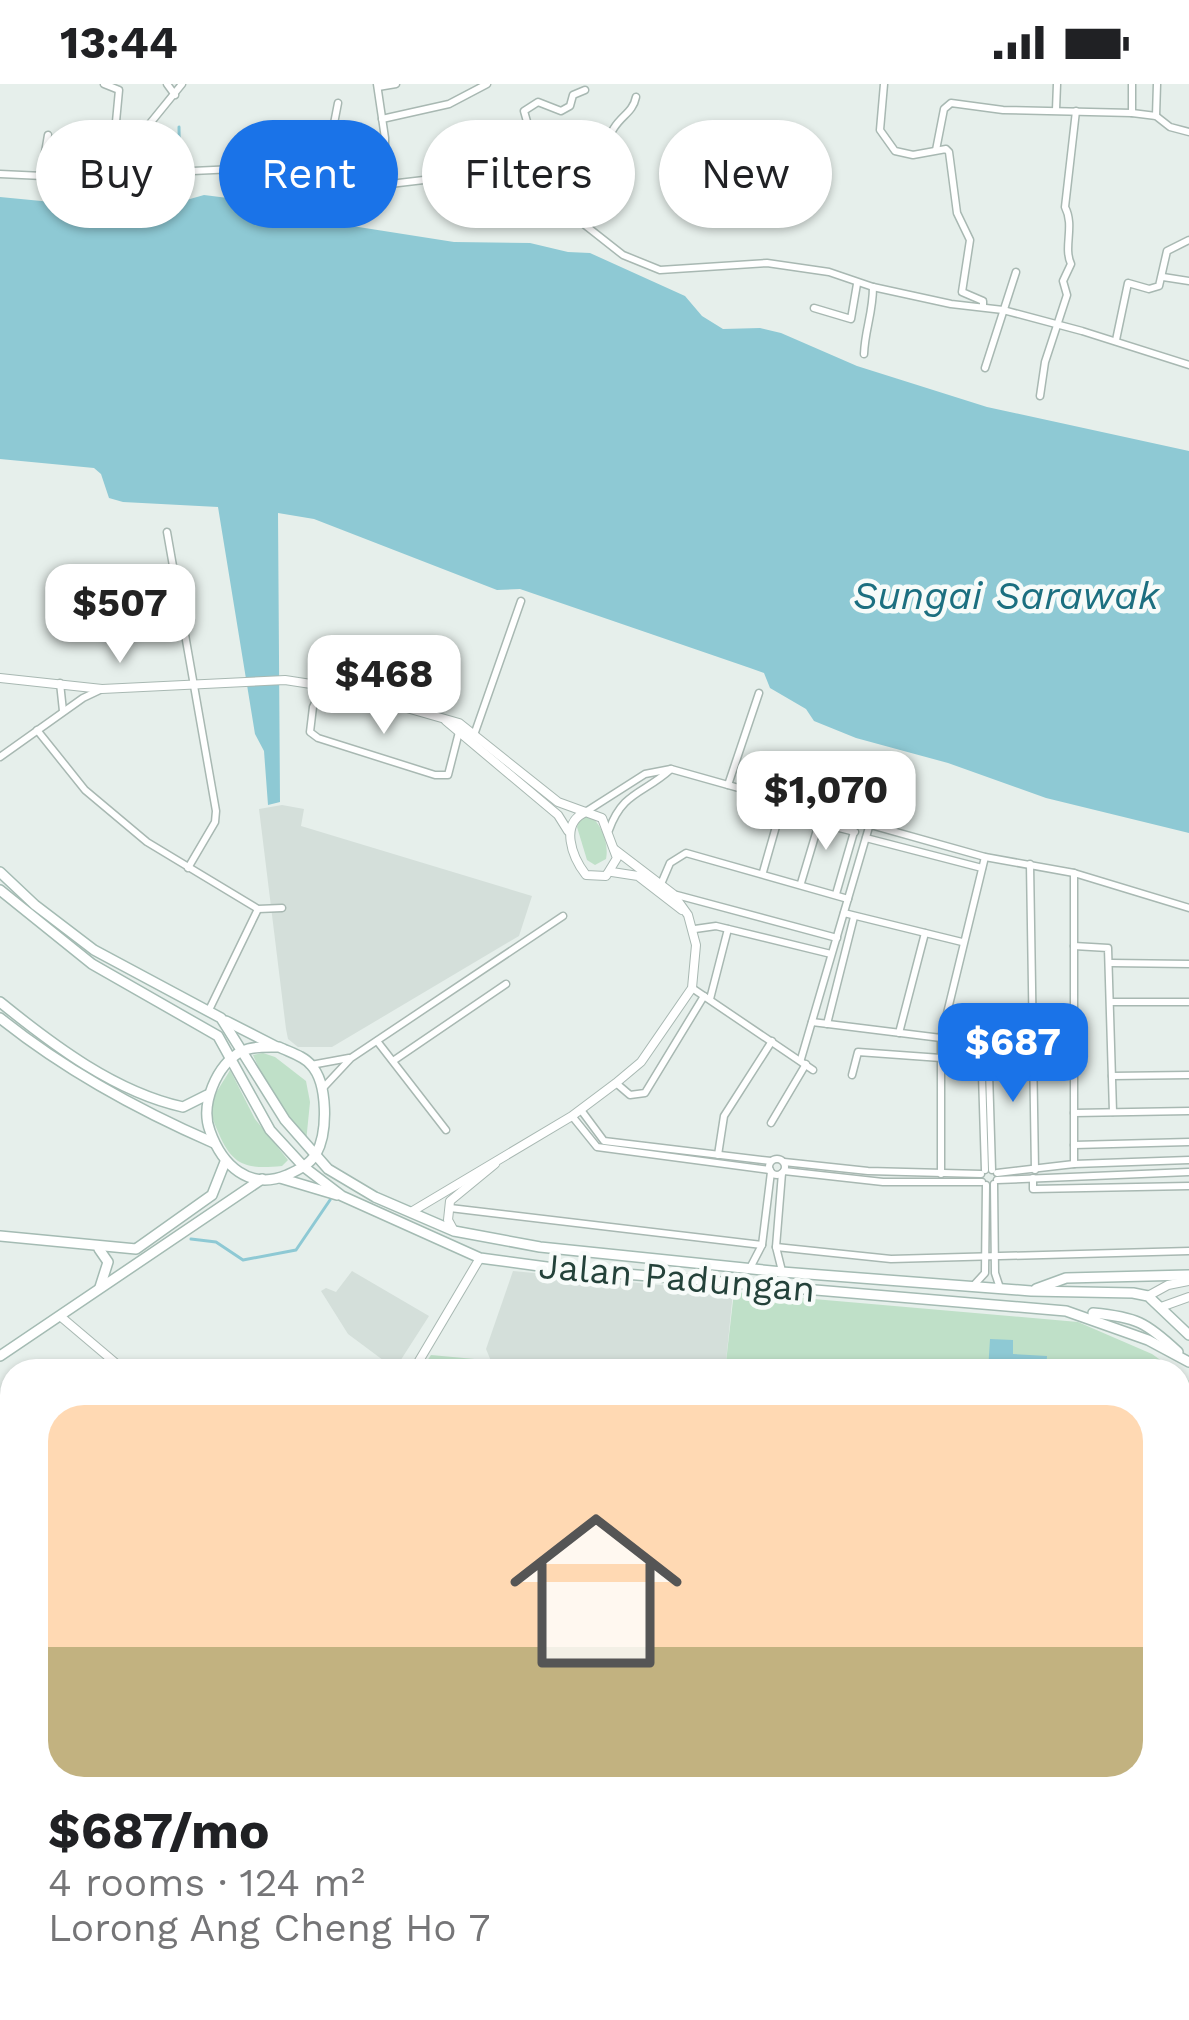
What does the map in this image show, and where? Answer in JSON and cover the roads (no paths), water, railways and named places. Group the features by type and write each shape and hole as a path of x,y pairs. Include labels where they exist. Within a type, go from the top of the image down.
{"main road":[{"path":"0,872 94,950 311,1065 323,1088 321,1141 304,1167 280,1178"},
{"name":"Jalan Padungan","path":"0,890 92,964 218,1036 270,1130 304,1167 342,1196 480,1258 1066,1311 1100,1320 1183,1359"},
{"path":"0,1002 67,1053 155,1099 183,1108 209,1093 244,1050 279,1047"},
{"path":"0,1018 61,1064 214,1143"},
{"name":"Jalan Padungan","path":"221,1018 285,1120 316,1154 345,1180 454,1231 540,1247 782,1272 1148,1297"},
{"path":"209,1093 206,1116 224,1162 244,1177 280,1178 342,1196"},
{"path":"0,1236 136,1249 212,1195 224,1162"},
{"path":"0,1357 262,1179"},
{"path":"95,1246 108,1262 97,1292"},
{"path":"1031,1291 1066,1278 1189,1278"},
{"path":"1134,1317 1148,1297 1189,1335"},
{"path":"1146,1324 1161,1307"},
{"path":"1066,1311 1134,1317 1185,1359"}],"street":[{"path":"104,84 119,90 116,120"},
{"path":"167,84 175,95"},
{"path":"153,120 182,84"},
{"path":"395,84 378,86 382,119 449,104 487,84"},
{"path":"884,84 880,130 895,152 949,152 957,213 970,240 962,292 983,301 983,309"},
{"path":"1056,110 1057,84"},
{"path":"1132,84 1132,112"},
{"path":"1156,84 1156,116"},
{"path":"527,120 524,111 538,102 562,111 573,95 585,90"},
{"path":"622,120 636,97"},
{"path":"335,120 338,103"},
{"path":"936,150 944,110 951,103 1132,112 1156,116 1169,128 1189,132"},
{"path":"1040,396 1067,295 1063,281 1072,264 1067,253 1072,221 1065,207 1076,111"},
{"path":"0,174 36,176"},
{"path":"589,228 623,255 660,270 767,263 829,272 873,287 1003,310 1189,365"},
{"path":"1115,340 1128,283 1155,289 1167,251 1189,240"},
{"path":"985,368 1016,272"},
{"path":"1162,277 1189,281"},
{"path":"814,308 851,319 858,283"},
{"path":"864,354 873,287"},
{"path":"167,532 216,816 188,868"},
{"path":"474,734 521,601"},
{"path":"0,678 102,689 285,680 324,685 459,723 558,802 598,815 609,830 617,858 612,872"},
{"path":"59,683 64,704 61,714"},
{"path":"324,685 310,731 318,738 448,775 459,732"},
{"path":"0,757 102,689"},
{"path":"728,785 759,693"},
{"path":"445,720 558,815 586,875 622,871 638,877 688,914"},
{"path":"37,730 85,790 147,842 258,909 282,908"},
{"path":"609,830 627,797 671,770"},
{"path":"569,834 576,817 645,774 671,770 856,828"},
{"path":"763,872 783,802"},
{"path":"780,813 819,823 869,827 1074,873 1189,908"},
{"path":"801,884 819,823"},
{"path":"772,1123 803,1061 869,827"},
{"path":"835,895 856,828"},
{"path":"866,838 982,868"},
{"path":"411,1212 616,1084 641,1062 692,988 695,929 688,914 674,894 614,849"},
{"path":"661,884 670,863 686,853 848,899"},
{"path":"941,1174 941,1038 985,856"},
{"path":"1030,863 1034,1189 1189,1186"},
{"path":"1074,873 1074,1164"},
{"path":"674,894 837,938"},
{"path":"208,1010 258,909"},
{"path":"844,913 962,942"},
{"path":"323,1088 351,1058 563,916"},
{"path":"827,1024 855,916"},
{"path":"695,929 705,925 728,929 832,955"},
{"path":"616,1084 624,1093 645,1093 707,998 728,929"},
{"path":"899,1033 925,933"},
{"path":"1074,946 1106,946 1111,963 1113,1112"},
{"path":"1111,963 1189,964"},
{"path":"393,1061 506,984"},
{"path":"692,988 813,1070"},
{"path":"1112,1002 1189,1002"},
{"path":"812,1022 941,1038 1033,1040"},
{"path":"718,1155 724,1116 772,1040"},
{"path":"985,1040 990,1256 1000,1288"},
{"path":"377,1041 446,1130"},
{"path":"852,1075 858,1052 940,1058"},
{"path":"311,1065 351,1058"},
{"path":"1112,1076 1189,1075"},
{"path":"1074,1113 1189,1111"},
{"path":"576,1113 604,1141 718,1155 770,1167 989,1177"},
{"path":"576,1113 597,1148 884,1182 1189,1172"},
{"path":"1074,1145 1189,1142"},
{"path":"454,1231 448,1208 455,1195 506,1155"},
{"path":"1034,1174 1074,1164 1189,1160"},
{"path":"750,1268 762,1245 770,1167"},
{"path":"782,1272 776,1247 783,1169"},
{"path":"448,1208 762,1245"},
{"path":"776,1247 891,1259 1189,1251"},
{"path":"971,1287 985,1273 990,1256"},
{"path":"420,1359 480,1258"},
{"path":"1148,1297 1189,1278"},
{"path":"1161,1307 1189,1298"},
{"path":"59,1316 109,1359"}],"water":[{"name":"Sungai Sarawak","path":"204,195 219,197 219,228 365,228 454,242 530,243 590,253 685,296 702,316 723,329 781,333 857,366 987,407 1189,451 1189,833 1046,798 948,763 856,738 814,721 806,709 770,688 764,673 520,589 497,590 314,519 278,513 280,802 268,805 264,751 255,734 218,507 123,502 109,498 94,468 0,459 0,197 36,200 36,228 195,228 195,198"},
{"path":"990,1339 1013,1340 1013,1354 1047,1356 1047,1359 989,1359"}],"waterway":[{"path":"191,1239 216,1242 243,1260 296,1250 330,1200"}]}
